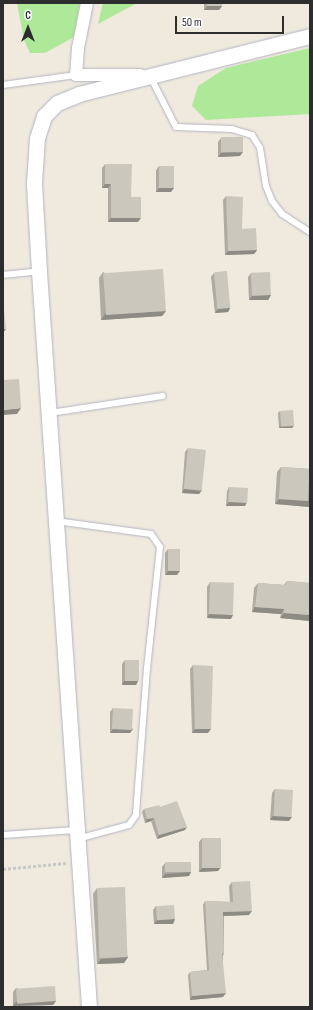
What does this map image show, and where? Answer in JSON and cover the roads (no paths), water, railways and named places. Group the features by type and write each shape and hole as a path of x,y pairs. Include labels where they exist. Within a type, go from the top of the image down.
{"street":[{"path":"88,3 78,48 76,74 149,75"},
{"path":"89,1007 76,835 39,271 34,183 37,138 44,116 57,103 79,94 149,75 310,36"}],"lane":[{"path":"3,85 76,74"},
{"path":"149,75 176,127 232,129 252,135 260,148 266,186 272,201 282,214 310,232"},
{"path":"3,275 39,271"},
{"path":"48,413 163,396"},
{"path":"3,835 76,835 129,825 136,815 147,668 160,547 151,534 55,521"}]}
